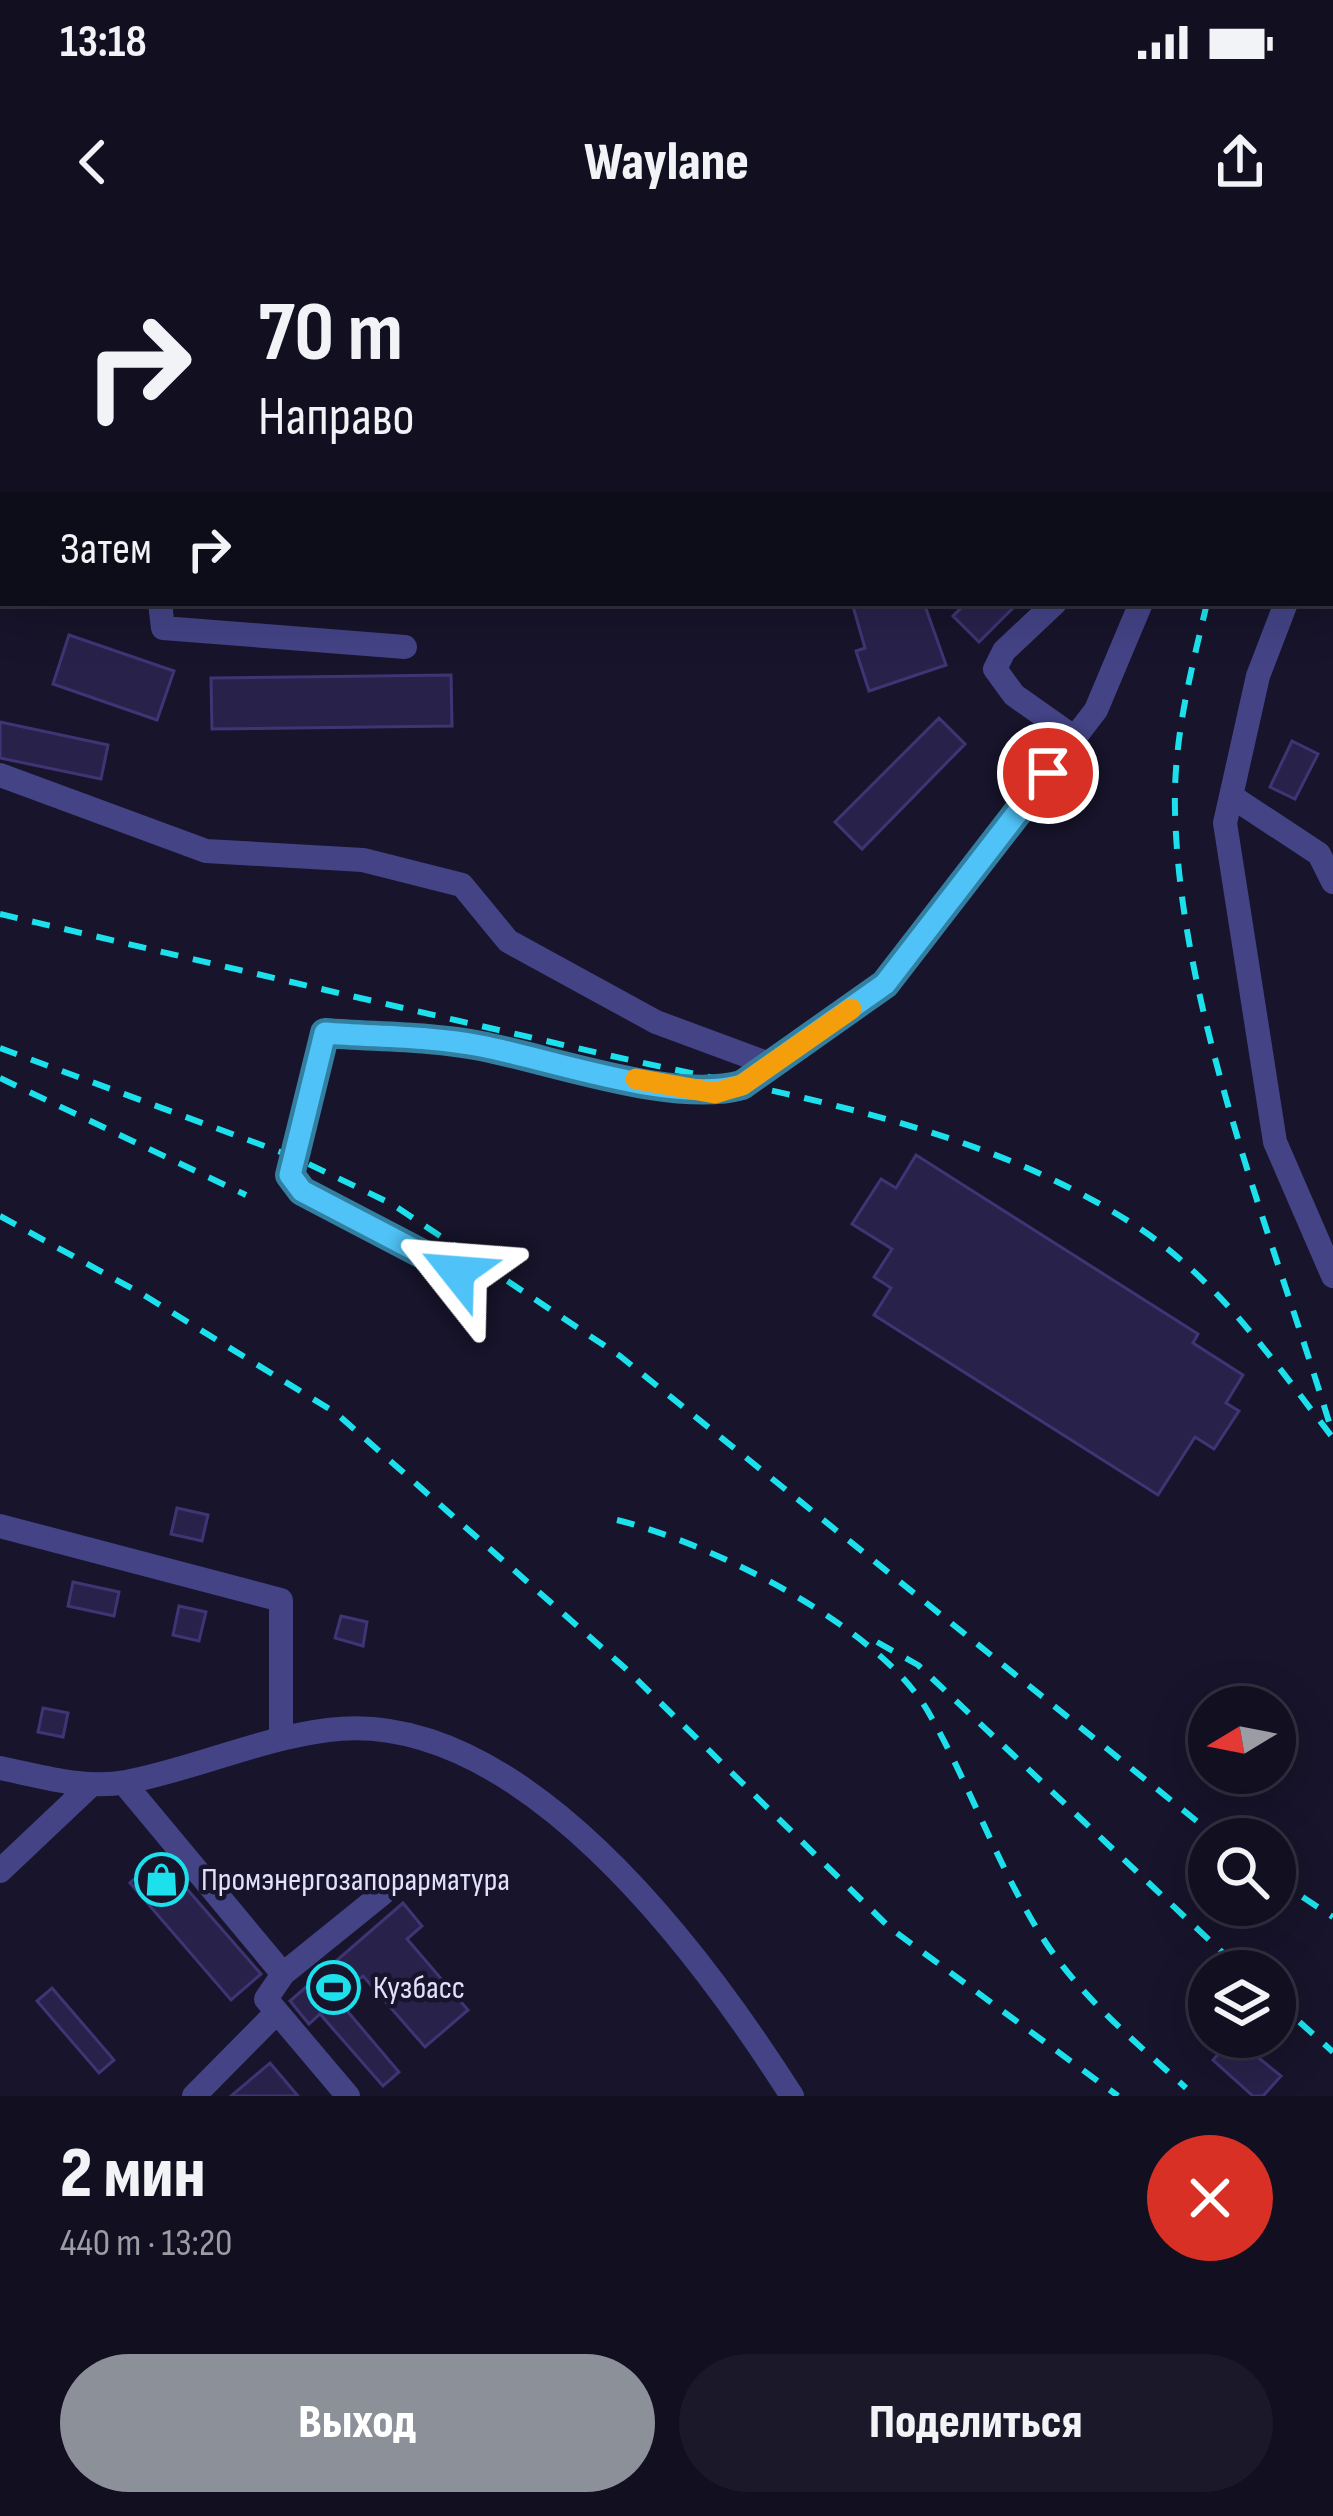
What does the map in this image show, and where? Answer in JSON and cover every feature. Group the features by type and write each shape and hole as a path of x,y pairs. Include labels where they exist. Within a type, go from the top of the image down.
{"street":[{"path":"160,606 163,628 405,646"},
{"path":"1052,606 1004,651 995,669 1014,695 1075,738"},
{"path":"457,1272 302,1191 290,1175 325,1033 479,1046 566,1068 715,1093 742,1085 885,984 1096,710 1140,606"},
{"path":"1285,606 1258,676 1225,823 1275,1142 1333,1276"},
{"path":"0,775 206,851 363,860 462,885 508,941 656,1022 772,1065"},
{"path":"1231,796 1318,854 1333,882"},
{"path":"0,1526 272,1593 281,1600 281,1738"},
{"path":"0,1768 91,1785 124,1783 281,1738 359,1727 400,1733 477,1762 518,1788 634,1885 736,2010 792,2096"},
{"path":"124,1783 283,1974"},
{"path":"0,1871 91,1785"},
{"path":"348,2096 266,1999 283,1974 382,1894"},
{"path":"194,2096 278,2012"}],"building":[{"path":"853,606 925,606 946,665 869,691 856,651 865,648"},
{"path":"963,606 1015,606 979,642 953,616"},
{"path":"69,635 174,671 157,720 53,684"},
{"path":"451,675 452,726 212,729 211,678"},
{"path":"939,718 965,744 862,849 835,822"},
{"path":"0,722 108,745 101,779 0,758"},
{"path":"1292,741 1318,754 1295,799 1270,787"},
{"path":"916,1155 1198,1334 1193,1343 1243,1375 1226,1403 1239,1411 1214,1449 1195,1437 1158,1495 874,1315 891,1288 874,1277 892,1249 852,1224 881,1179 896,1188"},
{"path":"177,1508 208,1515 202,1541 171,1534"},
{"path":"73,1582 119,1592 114,1616 68,1606"},
{"path":"179,1606 206,1612 199,1641 173,1635"},
{"path":"341,1616 367,1622 363,1646 335,1638"},
{"path":"43,1708 68,1713 63,1737 38,1732"},
{"path":"159,1857 261,1974 231,2000 130,1883"},
{"path":"403,1903 422,1926 407,1939 468,2010 425,2047 363,1976 337,1999 399,2072 383,2086 320,2014 309,2024 290,2001"},
{"path":"52,1988 114,2060 99,2073 37,2001"},
{"path":"1259,2058 1281,2076 1263,2096 1253,2096 1213,2060"},
{"path":"270,2063 298,2096 231,2096"}],"railway":[{"path":"1206,606 1177,758 1175,811 1181,886 1193,963 1232,1120 1329,1422"},
{"path":"0,914 810,1099 1012,1161 1136,1226 1194,1272 1244,1324 1333,1438"},
{"path":"0,1048 294,1157 392,1204 620,1356 1193,1818"},
{"path":"0,1078 246,1195"},
{"path":"0,1216 142,1294 336,1413 625,1668 890,1928 1118,2096"},
{"path":"617,1520 699,1548 791,1593 835,1621 907,1682 945,1743 1046,1943 1094,2002 1186,2088"},
{"path":"877,1642 918,1665 1220,1950"},
{"path":"1296,1893 1333,1917"},
{"path":"1296,2019 1333,2052"}],"slow traffic":[{"path":"636,1079 715,1093 742,1085 851,1009"}],"place":[{"name":"Промэнергозапорарматура","path":"162,1880"},
{"name":"Кузбасс","path":"334,1988"}],"route":[{"path":"457,1272 302,1191 290,1175 313,1100 325,1033 479,1046 566,1068 715,1093 742,1085 885,984 1048,773"}]}
